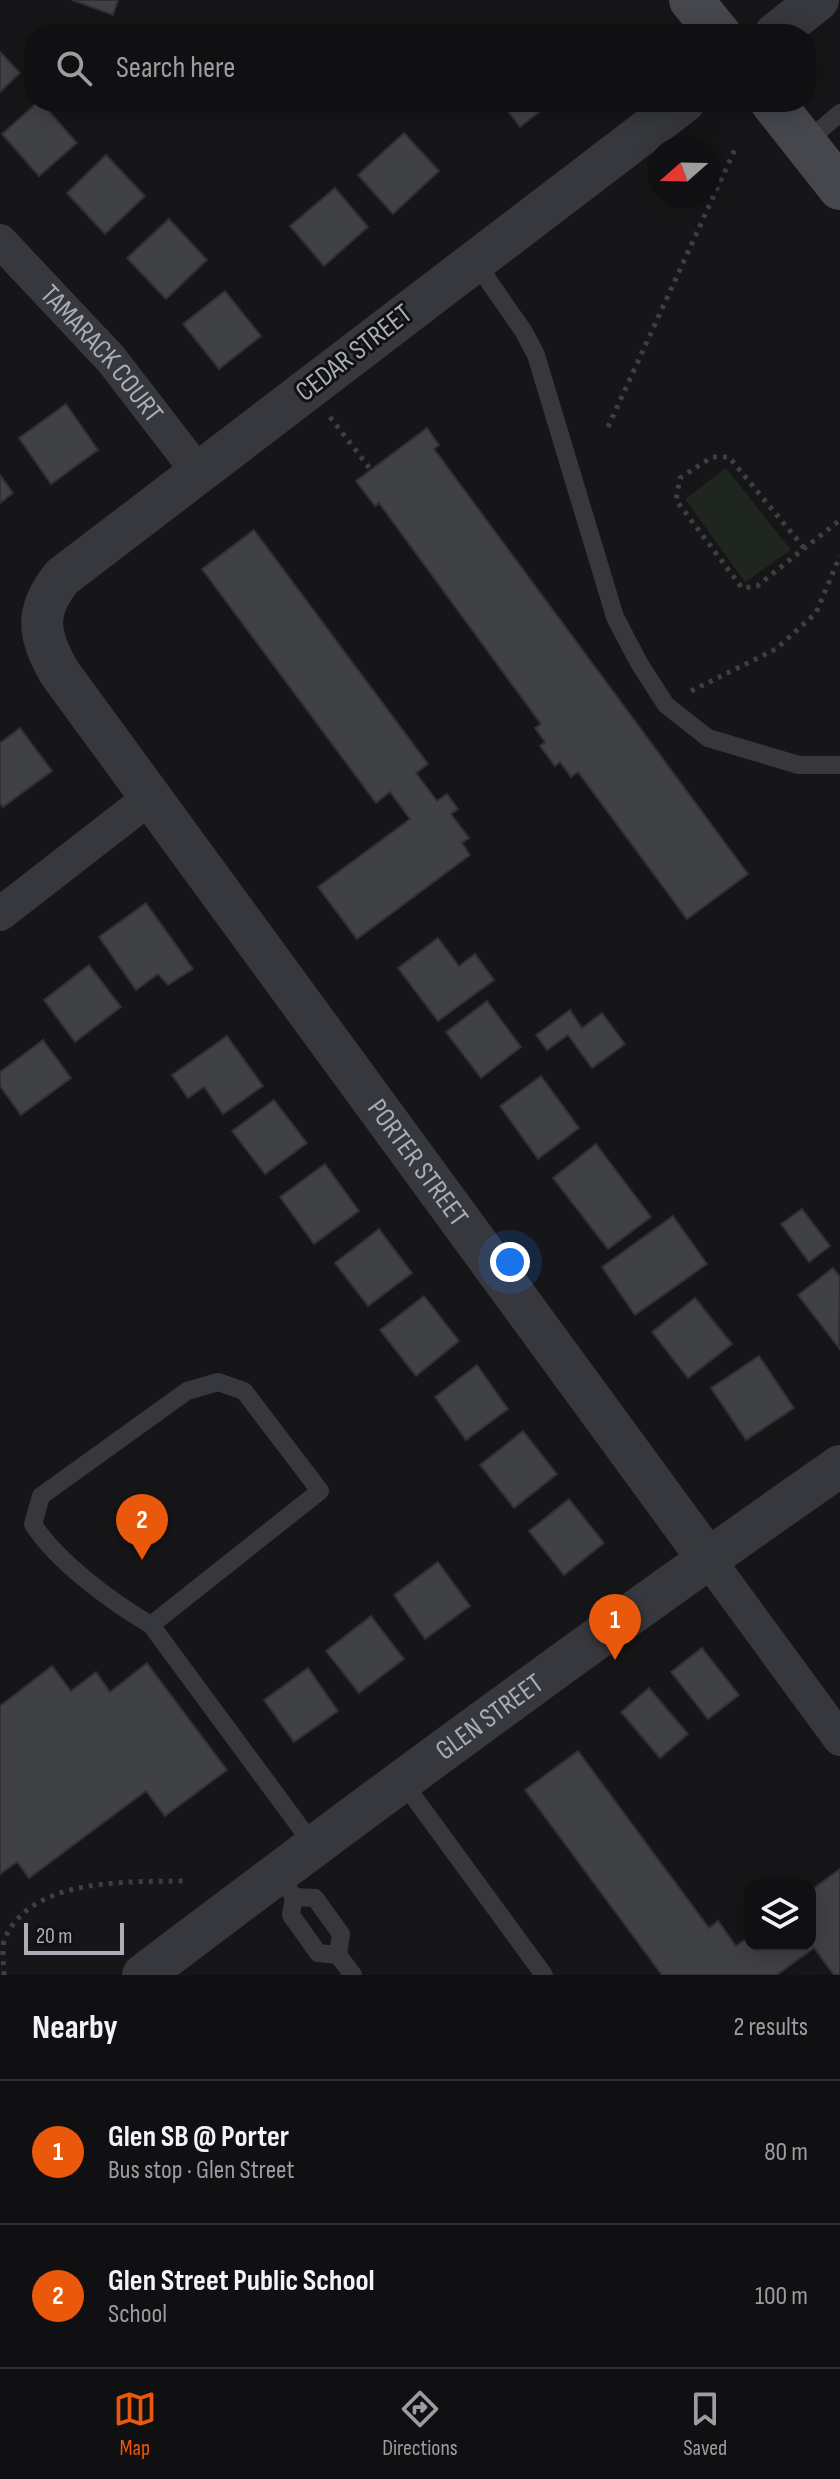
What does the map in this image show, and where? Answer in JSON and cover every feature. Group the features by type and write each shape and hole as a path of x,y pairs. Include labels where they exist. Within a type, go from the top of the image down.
{"main road":[{"path":"691,0 711,24"},
{"path":"780,112 840,188"}],"street":[{"path":"788,24 818,0"},
{"name":"CEDAR STREET","path":"42,617 45,601 62,577 671,112"},
{"name":"TAMARACK COURT","path":"0,241 111,359 198,472"},
{"name":"PORTER STREET","path":"42,617 46,647 59,672 840,1739"},
{"path":"0,914 152,796"},
{"name":"GLEN STREET","path":"143,1975 286,1885 314,1846 840,1466"}],"lane":[{"path":"805,143 840,113"},
{"path":"474,260 524,332 536,355 615,617 666,705 708,738 799,765 840,765"},
{"path":"151,1625 320,1491 244,1391 218,1382 187,1391 41,1496 33,1524 44,1541 114,1604 151,1625 314,1846"},
{"path":"402,1781 544,1975"},
{"path":"286,1885 291,1915 318,1953 338,1955"},
{"path":"286,1885 315,1898 341,1934 338,1955 353,1975"}],"path":[{"path":"608,427 736,147"},
{"path":"330,416 371,470"},
{"path":"804,548 729,457 712,457 680,478 676,500 742,588 757,586 840,520"},
{"path":"666,705 776,649 816,613 840,556"},
{"path":"832,575 840,570"},
{"path":"4,1975 4,1940 26,1909 68,1890 112,1882 184,1881"}],"shaded area":[{"path":"726,468 791,550 745,582 685,499"}],"building":[{"path":"72,0 118,0 113,15"},
{"path":"0,52 20,73 0,92"},
{"path":"27,112 50,112 77,143 39,176 2,134"},
{"path":"509,112 539,112 520,127"},
{"path":"404,133 439,171 393,214 358,175"},
{"path":"106,155 145,196 105,234 67,193"},
{"path":"335,188 368,227 324,266 290,226"},
{"path":"169,219 207,260 166,299 127,258"},
{"path":"225,291 261,336 219,369 183,324"},
{"path":"66,404 98,450 51,484 19,438"},
{"path":"427,428 439,445 434,449 748,874 687,919 578,772 571,777 560,762 555,766 540,746 545,742 535,728 541,724 379,503 375,506 356,481"},
{"path":"0,475 13,493 0,503"},
{"path":"254,530 428,764 416,773 437,801 447,794 458,809 451,814 469,838 462,843 470,855 357,939 318,887 410,819 390,792 376,803 202,569"},
{"path":"20,728 52,771 3,807 0,803 0,743"},
{"path":"146,903 193,969 168,985 158,974 136,990 99,937"},
{"path":"438,938 459,966 475,954 494,980 438,1021 398,968"},
{"path":"89,965 121,1007 75,1042 44,1000"},
{"path":"487,1001 521,1047 481,1078 446,1032"},
{"path":"570,1010 582,1028 602,1013 625,1044 592,1068 568,1035 547,1050 536,1035"},
{"path":"227,1036 263,1086 223,1114 204,1087 188,1098 172,1075"},
{"path":"43,1040 71,1078 21,1115 0,1086 0,1072"},
{"path":"541,1076 579,1128 538,1159 500,1106"},
{"path":"274,1100 307,1143 265,1174 232,1131"},
{"path":"596,1144 651,1217 608,1249 553,1178"},
{"path":"325,1164 359,1211 314,1244 280,1197"},
{"path":"802,1209 830,1246 809,1262 781,1224"},
{"path":"673,1216 707,1264 635,1315 602,1267"},
{"path":"379,1229 412,1273 368,1306 335,1263"},
{"path":"833,1268 840,1277 839,1348 798,1295"},
{"path":"424,1296 459,1341 416,1376 380,1330"},
{"path":"695,1298 732,1344 688,1378 652,1332"},
{"path":"759,1356 794,1408 746,1440 711,1388"},
{"path":"477,1365 508,1409 466,1440 435,1397"},
{"path":"523,1431 557,1474 514,1508 480,1465"},
{"path":"569,1499 604,1543 564,1575 529,1531"},
{"path":"438,1562 470,1606 425,1639 394,1595"},
{"path":"371,1616 404,1659 359,1693 326,1651"},
{"path":"702,1648 739,1695 708,1719 671,1672"},
{"path":"147,1663 227,1770 165,1816 146,1791 29,1878 17,1862 0,1874 0,1706 52,1666 71,1691 96,1672 110,1692"},
{"path":"308,1668 338,1711 294,1742 264,1700"},
{"path":"649,1688 688,1734 660,1758 621,1712"},
{"path":"578,1751 709,1928 718,1921 736,1946 744,1940 744,1951 810,1951 777,1975 662,1975 525,1790"},
{"path":"840,1869 840,1975 834,1975 816,1951 816,1887"}],"place":[{"name":"Glen Street Public School","path":"142,1560"},
{"name":"Glen SB @ Porter","path":"615,1660"}]}
